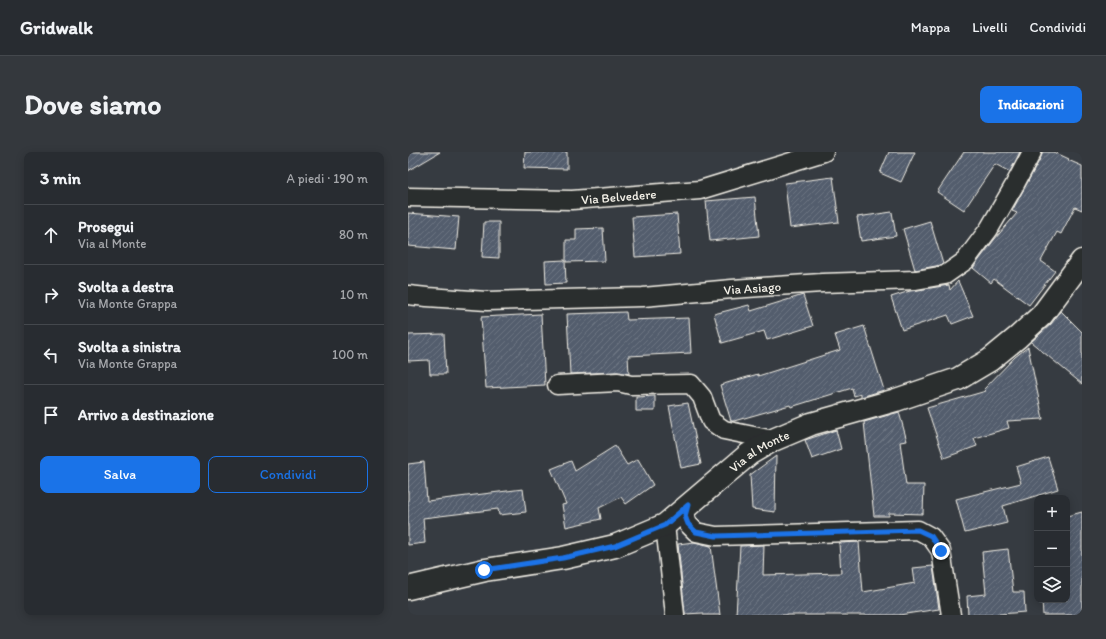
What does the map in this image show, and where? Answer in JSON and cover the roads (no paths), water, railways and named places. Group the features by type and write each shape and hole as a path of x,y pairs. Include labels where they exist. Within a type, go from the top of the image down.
{"main road":[{"name":"Via al Monte","path":"408,588 484,570 563,558 615,546 665,525 749,454 773,440 811,424 896,400 958,379 990,360 1023,333 1042,314 1082,261"}],"street":[{"name":"Via Belvedere","path":"408,197 572,200 700,190 824,152"},
{"name":"Via Asiago","path":"408,294 487,302 635,297 822,283 916,280 944,275 964,262 989,229 1032,152"},
{"path":"557,385 618,382 631,385 691,384 702,397 711,421 717,426 724,430 773,440"},
{"path":"688,505 685,516 688,524 696,532 716,536 918,530 931,536 941,551 951,615"},
{"path":"665,525 675,615"}]}
